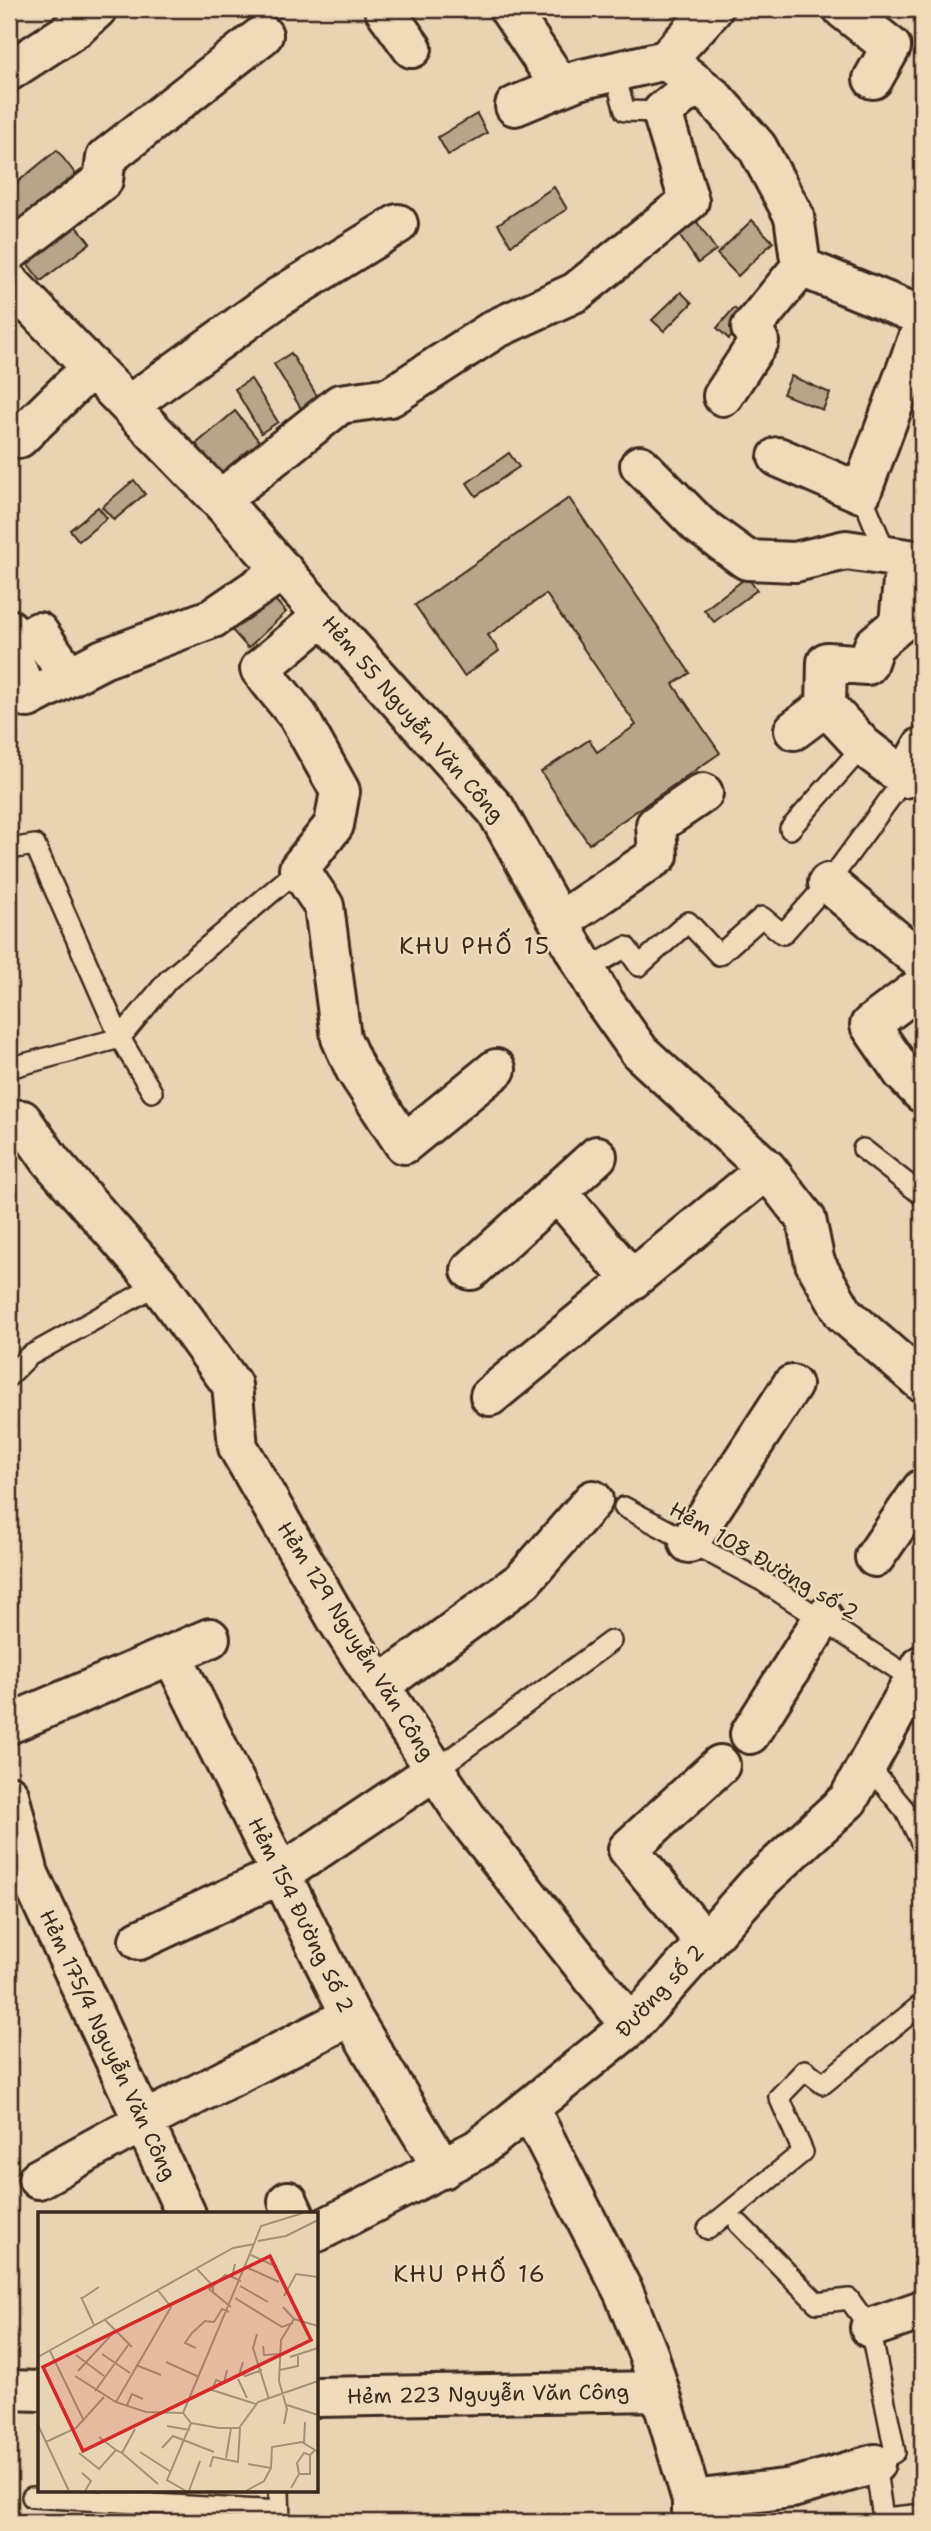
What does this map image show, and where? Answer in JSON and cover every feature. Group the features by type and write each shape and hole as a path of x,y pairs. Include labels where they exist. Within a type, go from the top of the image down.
{"street":[{"path":"9,71 77,27 97,9"},
{"path":"384,9 412,48"},
{"path":"509,9 561,87"},
{"path":"515,106 561,87 666,60 713,9"},
{"path":"843,9 891,47 873,79"},
{"path":"9,252 103,180 106,158 263,35"},
{"path":"666,60 713,97 757,147 794,216 801,267 751,328 759,341 723,396"},
{"path":"220,500 340,404 390,397 495,328 576,292 689,201 662,112 696,84"},
{"path":"129,405 279,297 398,224"},
{"path":"801,267 922,316"},
{"name":"Hẻm 55 Nguyễn Văn Công","path":"9,282 220,500 496,810 586,970 640,1052 767,1169 806,1219 815,1263 844,1314 922,1382"},
{"path":"778,457 861,493 909,403 922,327"},
{"path":"12,443 92,367"},
{"path":"640,465 698,525 747,560 795,562 846,550 905,558 899,624 874,645 867,665 827,662 826,706 863,746 914,762"},
{"path":"9,641 28,698 103,659 213,618 283,570"},
{"path":"324,615 260,670 298,716 340,791 334,825 299,869 324,906 341,1038 355,1069 404,1144 496,1069"},
{"path":"794,730 826,706"},
{"path":"559,922 658,855 656,824 703,793"},
{"path":"828,883 922,962"},
{"path":"922,986 870,1026 903,1073 922,1093"},
{"name":"Hẻm 129 Nguyễn Văn Công","path":"9,1119 22,1120 51,1161 159,1284 232,1385 238,1447 340,1623 467,1817 631,2026"},
{"path":"471,1270 559,1194 597,1156"},
{"path":"491,1396 767,1169"},
{"path":"559,1194 631,1279"},
{"path":"690,1543 792,1385"},
{"path":"875,1557 922,1489"},
{"path":"382,1684 523,1580 608,1504"},
{"path":"750,1734 823,1618"},
{"path":"9,1724 210,1638"},
{"name":"Hẻm 154 Đường Số 2","path":"172,1655 351,2016 443,2169"},
{"name":"Đường số 2","path":"318,2232 478,2149 530,2110 631,2026 761,1880 848,1800 918,1672"},
{"path":"705,1942 628,1849 720,1765"},
{"path":"139,1940 281,1874 436,1769"},
{"name":"Hẻm 175/4 Nguyễn Văn Công","path":"9,1795 29,1874 185,2212"},
{"path":"38,2179 144,2121 351,2016"},
{"path":"530,2110 624,2293 659,2391 692,2511 792,2488 875,2464"},
{"path":"870,2328 922,2310"},
{"path":"9,2390 38,2391"},
{"name":"Hẻm 223 Nguyễn Văn Công","path":"318,2397 659,2391"}],"lane":[{"path":"614,72 625,111 662,112"},
{"path":"861,493 905,558"},
{"path":"790,829 863,746"},
{"path":"586,970 626,947 639,966 688,922 719,955 762,917 783,934 828,883 914,762"},
{"path":"9,849 35,845 120,1038 152,1092"},
{"path":"9,1068 120,1038 168,980 299,869"},
{"path":"863,1149 922,1195"},
{"path":"9,1376 29,1356 159,1284"},
{"name":"Hẻm 108 Đường số 2","path":"608,1504 764,1582 918,1672"},
{"path":"436,1769 611,1641"},
{"path":"867,1764 905,1810 922,1844"},
{"path":"708,2229 803,2152 779,2097 805,2070 823,2084 922,2004"},
{"path":"739,2224 817,2304 849,2300 870,2328 895,2452 875,2464 883,2518 914,2515 916,2522"},
{"path":"32,2497 280,2517 278,2492"}],"building":[{"path":"261,9 291,9 258,33 248,18"},
{"path":"477,114 487,133 448,155 438,137"},
{"path":"57,150 84,185 23,234 9,217 9,189"},
{"path":"554,187 567,209 511,245 498,224"},
{"path":"69,216 90,243 41,281 20,254"},
{"path":"693,216 716,250 698,263 675,229"},
{"path":"752,220 773,242 738,276 717,254"},
{"path":"681,292 692,303 664,331 652,320"},
{"path":"734,308 747,319 729,339 717,328"},
{"path":"291,353 320,401 303,412 274,364"},
{"path":"791,376 830,393 823,410 783,394"},
{"path":"251,379 278,422 261,433 235,389"},
{"path":"235,411 264,447 225,480 196,444"},
{"path":"509,453 519,467 476,496 467,483"},
{"path":"134,480 145,494 114,520 102,507"},
{"path":"569,498 690,673 673,684 720,753 589,844 541,772 589,740 597,752 636,725 546,594 488,635 499,651 464,676 415,605"},
{"path":"98,507 107,518 79,541 70,530"},
{"path":"747,577 757,590 714,622 704,610"},
{"path":"269,593 286,612 248,648 231,629"}],"district":[{"name":"KHU PHỐ 15","path":"475,946"},
{"name":"KHU PHỐ 16","path":"470,2274"}]}
